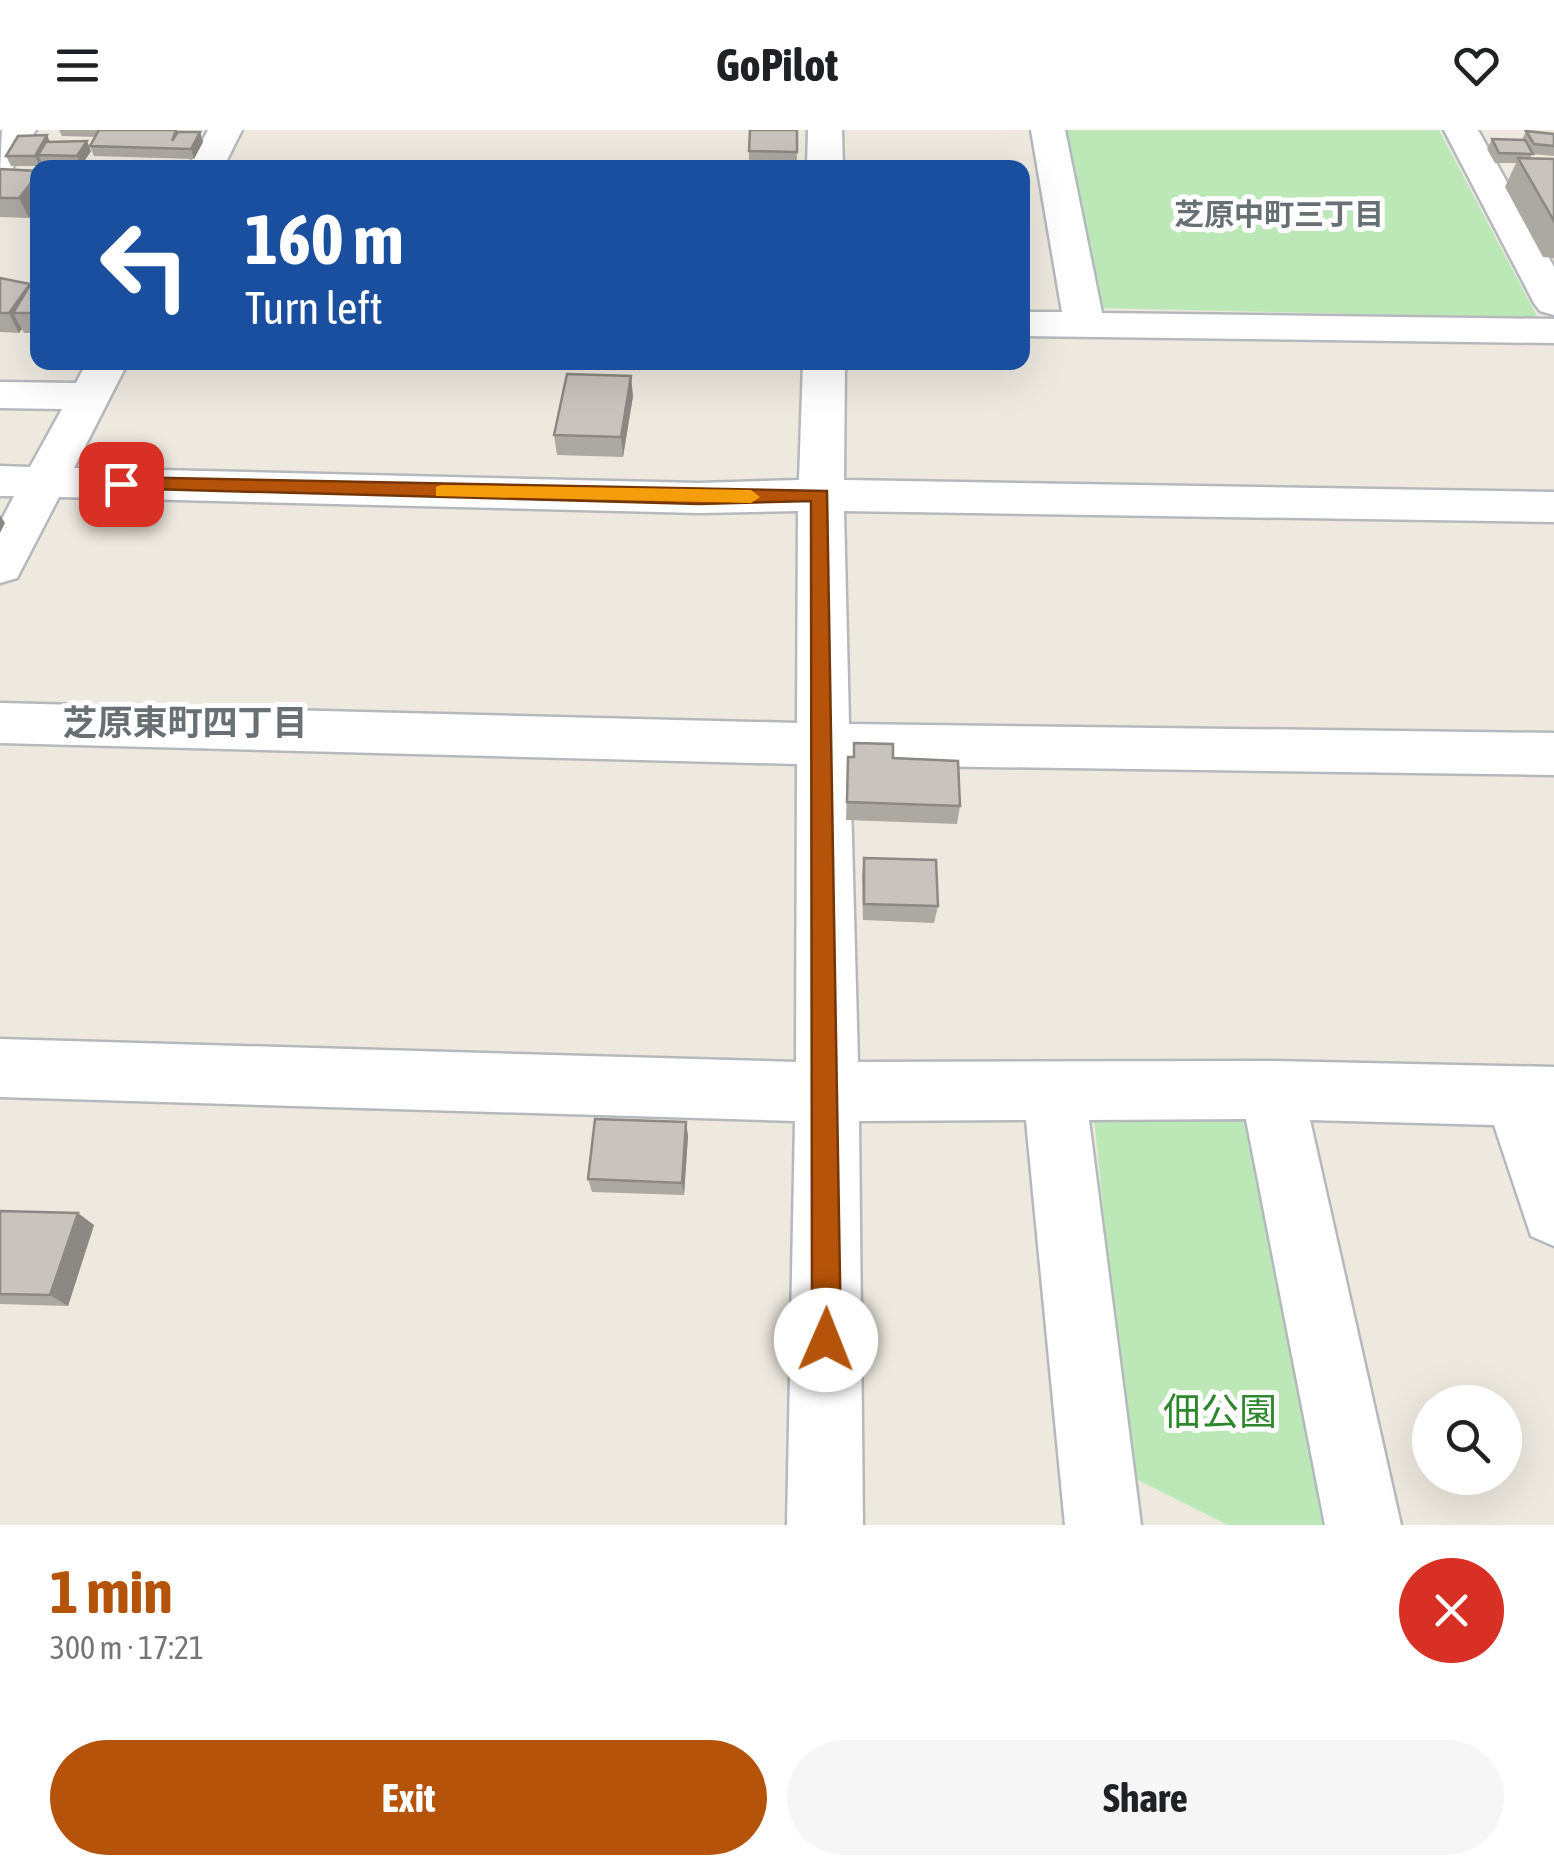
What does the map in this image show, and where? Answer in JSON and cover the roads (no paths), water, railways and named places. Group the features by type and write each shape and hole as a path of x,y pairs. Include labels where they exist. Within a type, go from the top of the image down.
{"street":[{"path":"0,162 19,130"},
{"path":"209,160 225,130"},
{"path":"824,130 824,160"},
{"path":"1048,130 1084,325"},
{"path":"1461,130 1502,176 1554,303"},
{"path":"0,176 30,177"},
{"path":"1030,324 1554,331"},
{"path":"824,370 820,495 828,1192 824,1525"},
{"path":"0,396 99,379"},
{"path":"0,566 22,481 99,379"},
{"path":"22,481 699,498 820,495 1554,508"},
{"path":"0,722 824,744 1554,754"},
{"path":"0,1068 824,1092 1272,1090 1536,1097 1554,1213"},
{"path":"1054,1089 1103,1525"},
{"path":"1272,1090 1364,1525"}],"district":[{"name":"芝原中町三丁目","path":"1279,214"},
{"name":"芝原東町四丁目","path":"185,722"}],"park label":[{"name":"佃公園","path":"1220,1411"}]}
